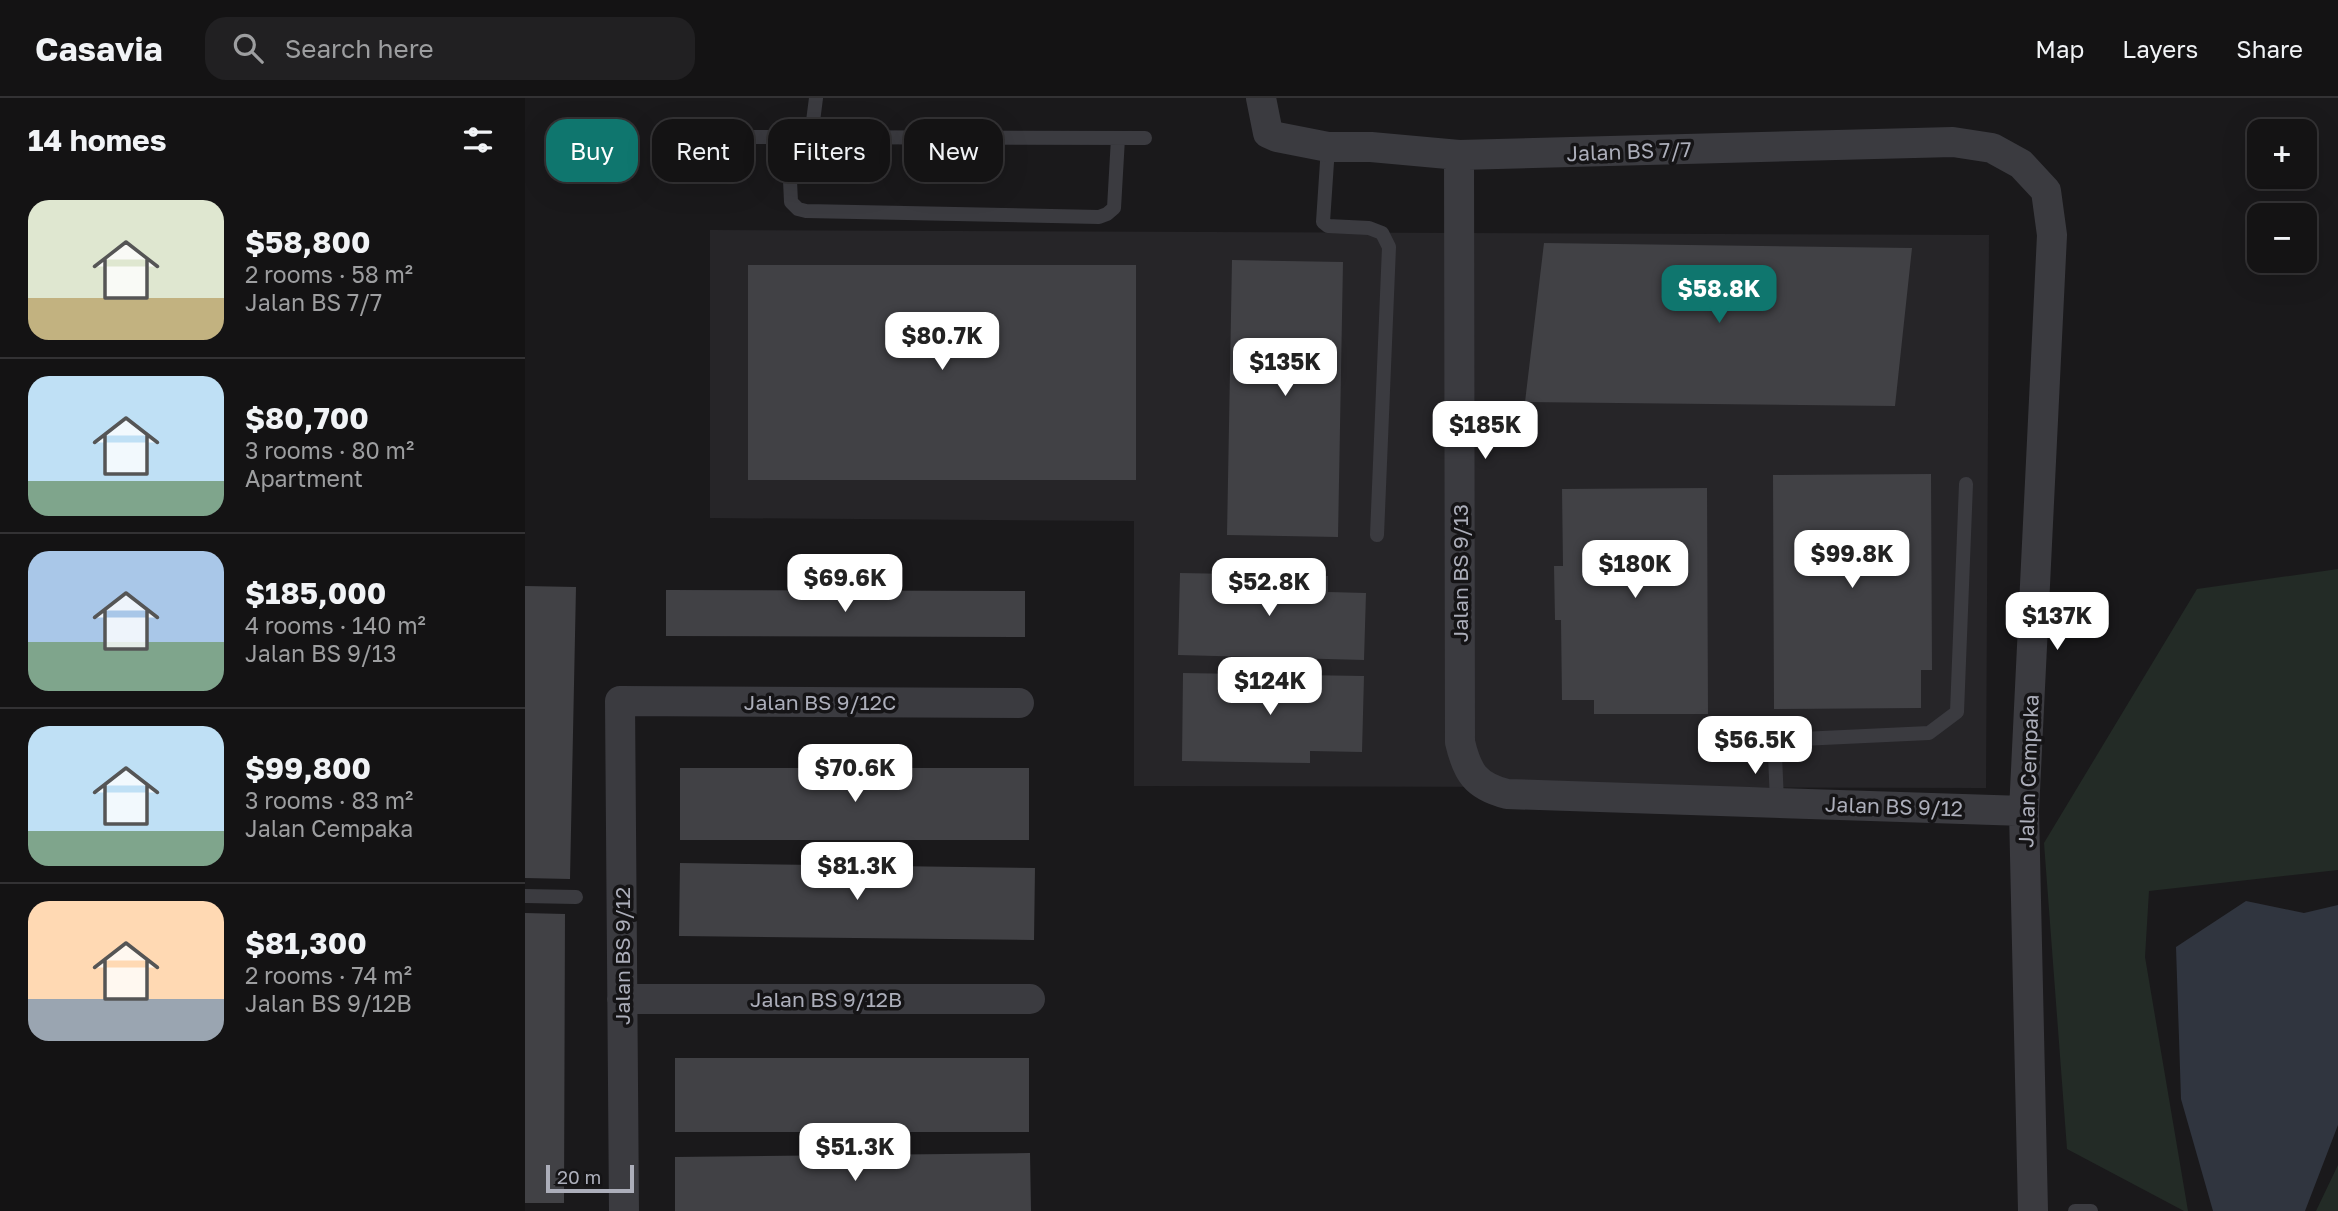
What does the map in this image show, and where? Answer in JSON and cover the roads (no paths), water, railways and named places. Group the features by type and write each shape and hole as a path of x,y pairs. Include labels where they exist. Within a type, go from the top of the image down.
{"street":[{"name":"Jalan BS 7/7","path":"1261,98 1268,133 1328,147 1371,147 1459,155 1953,142 1992,148"},
{"name":"Jalan Cempaka","path":"1992,148 2021,164 2046,191 2052,235 2024,811 2032,1211"},
{"name":"Jalan BS 9/13","path":"1459,155 1460,742 1465,764 1474,778"},
{"name":"Jalan BS 9/12","path":"621,701 624,1211"},
{"name":"Jalan BS 9/12C","path":"621,701 1019,702"},
{"name":"Jalan BS 9/12","path":"1474,778 1490,790 1507,794 2024,811"},
{"name":"Jalan BS 9/12B","path":"622,999 1030,999"}],"lane":[{"path":"813,119 816,98"},
{"path":"754,137 768,137"},
{"path":"890,137 1145,138"},
{"path":"790,182 791,202 806,211 1099,217 1114,208 1118,138"},
{"path":"1328,147 1323,222 1328,226 1369,228 1382,233 1389,247 1377,535"},
{"path":"1777,802 1775,755 1780,740 1929,733 1957,712 1966,484"},
{"path":"525,896 576,897"},
{"path":"2075,1211 2091,1211"}]}
